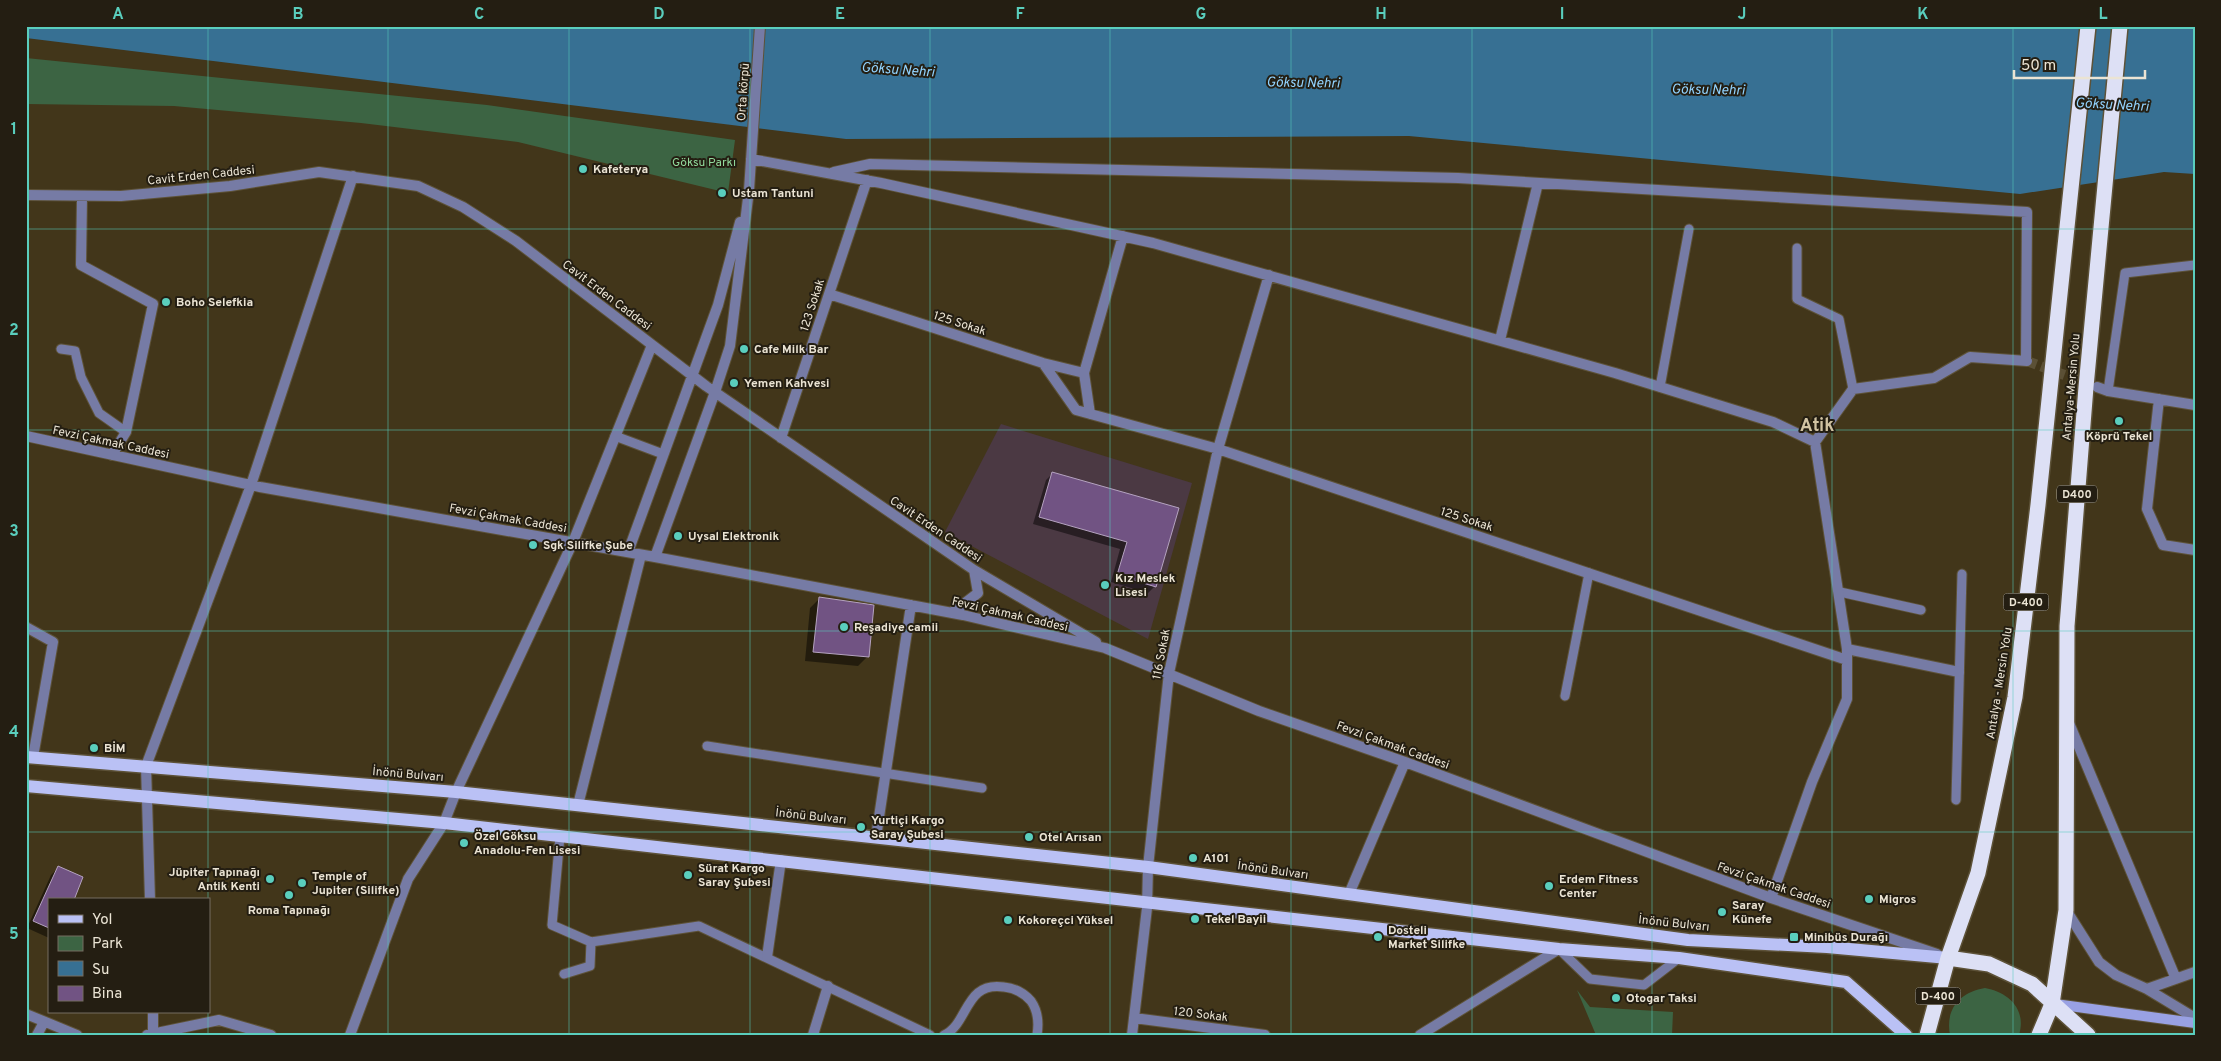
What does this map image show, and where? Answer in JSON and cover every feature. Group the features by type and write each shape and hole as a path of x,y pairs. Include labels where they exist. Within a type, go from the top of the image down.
{"highway":[{"name":"Antalya - Mersin Yolu","path":"1927,1035 1948,958 1978,873 2015,697 2038,505 2088,26"},
{"name":"Antalya-Mersin Yolu","path":"2066,910 2067,626 2099,236 2120,26"},
{"path":"2039,1035 2052,1004 2066,910"},
{"path":"1948,958 1989,964 2032,984 2088,1035"}],"main road":[{"name":"İnönü Bulvarı","path":"30,757 456,792 1148,867 1688,940 1827,947 1948,958"},
{"path":"26,786 444,822 1559,949 1678,958 1846,982 1906,1035"}],"street":[{"name":"Orta körpü","path":"749,190 760,26"},
{"path":"751,159 867,180 1123,236 1269,275 1660,386 1773,422 1815,442"},
{"path":"828,173 870,164 1458,178 2027,212 2026,361 1970,357 1934,378 1853,389 1815,442 1840,592 1847,654 1846,699 1812,782 1771,898"},
{"name":"Cavit Erden Caddesi","path":"26,195 121,196 230,186 319,172 418,186 463,207 516,241 692,375 781,438 974,570 1105,648"},
{"path":"150,898 146,766 251,485 354,176"},
{"name":"123 Sokak","path":"781,438 867,180"},
{"path":"1500,340 1538,183"},
{"path":"628,552 718,305 749,190"},
{"path":"655,557 730,346 749,190"},
{"path":"82,197 81,265 153,304 126,432 112,455"},
{"path":"1090,414 1084,373 1123,236"},
{"name":"116 Sokak","path":"1132,1035 1169,672 1218,449 1269,275"},
{"name":"125 Sokak","path":"829,294 1044,363 1084,373"},
{"path":"350,1035 408,880 444,822 456,792 573,542 652,345"},
{"name":"125 Sokak","path":"1044,363 1076,410 1218,449 1589,573 1847,654 1959,672"},
{"path":"2097,387 2108,391 2195,405"},
{"path":"2160,399 2147,508 2163,545 2195,550"},
{"name":"Fevzi Çakmak Caddesi","path":"26,436 251,485 641,554 952,613 1105,648 1169,672 1259,711 1405,762 1771,898 1948,958"},
{"path":"578,805 641,554"},
{"path":"952,613 978,594 974,570"},
{"path":"876,837 911,605"},
{"path":"26,627 53,642 30,757"},
{"path":"2066,716 2176,978"},
{"path":"1349,894 1405,762"},
{"path":"767,957 782,860"},
{"path":"2066,910 2099,962 2116,975 2147,989 2195,1018"},
{"path":"1420,1035 1559,949"},
{"path":"2147,989 2195,972"},
{"path":"813,1035 828,986"},
{"path":"2052,1004 2195,1023"},
{"path":"26,1014 77,1035"},
{"path":"153,1014 150,1034 219,1020 270,1035"},
{"name":"120 Sokak","path":"1134,1018 1265,1035"},
{"path":"37,1035 44,1022"}],"lane":[{"path":"1660,386 1689,229"},
{"path":"1797,248 1797,298 1839,319 1853,389"},
{"path":"2108,391 2124,273 2195,265"},
{"path":"61,349 75,351 81,377 99,412 126,432"},
{"path":"615,436 663,454"},
{"path":"1565,696 1589,573"},
{"path":"1956,800 1962,574"},
{"path":"1840,592 1921,610"},
{"path":"707,746 982,788"},
{"path":"560,836 552,925 591,942 699,926 930,1035"},
{"path":"564,974 590,966 591,942"},
{"path":"1559,949 1590,979 1644,985 1678,958"},
{"path":"944,1035 955,1025 976,994 986,988 999,986 1011,988 1022,993 1031,1002 1037,1013 1037,1035"}],"shaded area":[{"name":"Kız Meslek Lisesi","path":"1001,424 1192,483 1148,639 945,532"}],"green space":[{"name":"Göksu Parkı","path":"26,58 487,105 735,140 728,193 518,142 361,123 174,106 26,104"},
{"path":"1985,988 2001,993 2014,1003 2020,1017 2019,1035 1950,1035 1950,1017 1956,1003 1968,993"},
{"path":"1577,990 1590,1007 1673,1012 1672,1035 1596,1035"}],"water":[{"name":"Göksu Nehri","path":"26,26 2195,26 2195,174 2164,172 2020,194 1409,136 846,139 26,38"}],"building":[{"path":"1052,472 1179,508 1156,587 1117,575 1127,542 1039,517"},
{"name":"Reşadiye camii","path":"819,597 874,605 869,657 813,652"},
{"path":"58,866 83,877 75,898 48,898 48,928 33,921"}],"tunnel":[{"path":"2027,361 2091,385"}],"place":[{"name":"Kafeterya","path":"583,169"},
{"name":"Ustam Tantuni","path":"722,193"},
{"name":"Boho Selefkia","path":"166,302"},
{"name":"Cafe Milk Bar","path":"744,349"},
{"name":"Yemen Kahvesi","path":"734,383"},
{"name":"Köprü Tekel","path":"2119,421"},
{"name":"Uysal Elektronik","path":"678,536"},
{"name":"Sgk Silifke Şube","path":"533,545"},
{"name":"Kız Meslek Lisesi","path":"1105,585"},
{"name":"Reşadiye camii","path":"844,627"},
{"name":"BİM","path":"94,748"},
{"name":"Yurtiçi Kargo Saray Şubesi","path":"861,827"},
{"name":"Otel Arısan","path":"1029,837"},
{"name":"Özel Göksu Anadolu-Fen Lisesi","path":"464,843"},
{"name":"A101","path":"1193,858"},
{"name":"Sürat Kargo Saray Şubesi","path":"688,875"},
{"name":"Jüpiter Tapınağı Antik Kenti","path":"270,879"},
{"name":"Temple of Jupiter (Silifke)","path":"302,883"},
{"name":"Erdem Fitness Center","path":"1549,886"},
{"name":"Roma Tapınağı","path":"289,895"},
{"name":"Migros","path":"1869,899"},
{"name":"Saray Künefe","path":"1722,912"},
{"name":"Tekel Bayii","path":"1195,919"},
{"name":"Kokoreçci Yüksel","path":"1008,920"},
{"name":"Dosteli Market Silifke","path":"1378,937"},
{"name":"Minibüs Durağı","path":"1794,937"},
{"name":"Otogar Taksi","path":"1616,998"}],"district":[{"name":"Atik","path":"1817,425"}]}
